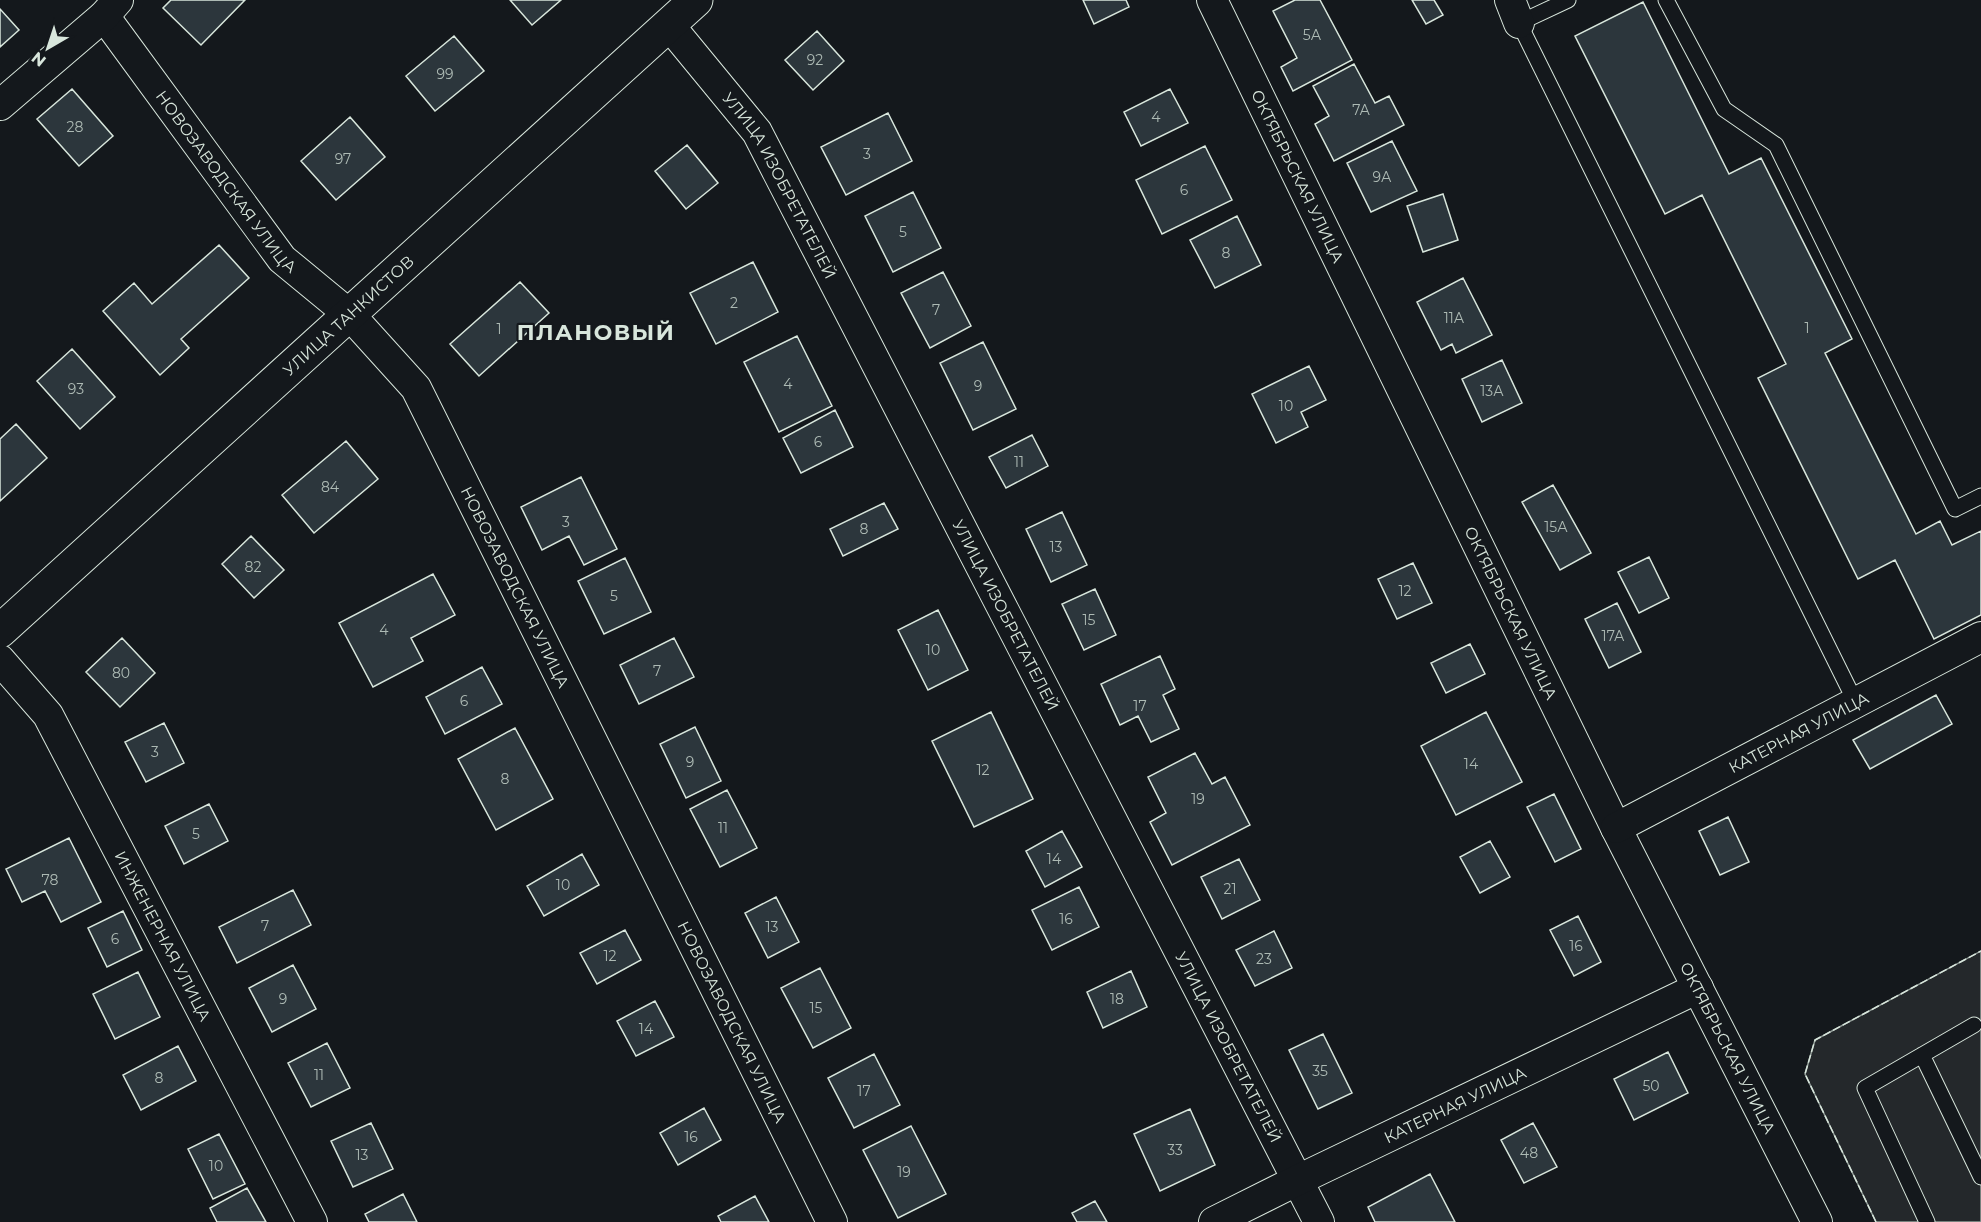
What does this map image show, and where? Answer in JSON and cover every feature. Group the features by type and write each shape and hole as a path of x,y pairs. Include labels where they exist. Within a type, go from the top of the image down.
{"street":[{"name":"УЛИЦА ТАНКИСТОВ","path":"0,631 696,0"},
{"name":"ОКТЯБРЬСКАЯ УЛИЦА","path":"1212,0 1616,828 1817,1222"},
{"path":"0,105 111,8"},
{"name":"НОВОЗАВОДСКАЯ УЛИЦА","path":"111,8 282,259 350,315 416,388 832,1222"},
{"name":"УЛИЦА ИЗОБРЕТАТЕЛЕЙ","path":"669,25 757,132 1319,1222"},
{"name":"КАТЕРНАЯ УЛИЦА","path":"1616,828 1856,701 1981,638"},
{"name":"ИНЖЕНЕРНАЯ УЛИЦА","path":"0,660 48,715 312,1222"},
{"name":"КАТЕРНАЯ УЛИЦА","path":"1214,1222 1298,1179 1698,988"}],"lane":[{"path":"1568,0 1515,12 1856,701"},
{"path":"1666,0 1724,109 1776,146 1955,509 1981,496"},
{"path":"1927,1222 1865,1088 1922,1055 1979,1028"},
{"path":"1922,1055 1981,1177"}],"shaded area":[{"path":"1981,951 1981,1222 1876,1222 1805,1074 1815,1040"}],"building":[{"path":"171,0 245,0 201,45 163,8"},
{"path":"510,0 561,0 532,25"},
{"path":"1083,0 1126,0 1129,7 1094,24"},
{"path":"1295,0 1320,0 1352,60 1293,91 1281,67 1297,58 1273,11"},
{"path":"1412,0 1434,0 1443,15 1426,24"},
{"path":"1643,2 1729,174 1761,158 1852,339 1825,353 1916,534 1940,521 1952,545 1981,531 1981,615 1934,639 1895,560 1858,579 1758,378 1786,364 1702,195 1665,214 1575,36"},
{"path":"0,9 19,30 0,47"},
{"path":"817,31 844,61 813,90 785,60"},
{"path":"454,36 484,71 435,111 406,76"},
{"path":"1354,64 1375,103 1389,96 1404,125 1334,161 1315,124 1329,116 1313,86"},
{"path":"72,89 113,136 79,166 37,119"},
{"path":"1170,89 1188,123 1141,146 1124,112"},
{"path":"888,113 912,161 846,195 821,147"},
{"path":"350,117 385,157 336,200 301,161"},
{"path":"1392,141 1417,191 1371,212 1347,163"},
{"path":"687,145 718,183 686,209 655,171"},
{"path":"1205,146 1232,200 1162,234 1136,180"},
{"path":"913,192 941,248 893,272 865,216"},
{"path":"1443,194 1458,240 1423,252 1407,206"},
{"path":"1237,216 1261,265 1215,288 1190,240"},
{"path":"219,245 249,278 181,339 189,348 160,375 103,311 134,283 152,304"},
{"path":"753,262 778,312 716,344 690,293"},
{"path":"943,272 971,326 930,348 901,293"},
{"path":"1463,278 1492,335 1456,353 1452,344 1441,350 1417,302"},
{"path":"520,282 549,313 479,376 450,344"},
{"path":"797,336 832,406 779,432 744,362"},
{"path":"983,342 1016,409 973,430 940,363"},
{"path":"72,349 115,397 80,429 37,381"},
{"path":"1502,360 1522,403 1482,422 1462,379"},
{"path":"1309,366 1326,400 1301,412 1308,427 1276,443 1252,394"},
{"path":"835,410 853,447 801,473 783,438"},
{"path":"16,424 47,458 0,501 0,439"},
{"path":"1032,435 1048,466 1006,488 989,457"},
{"path":"346,441 378,479 314,533 282,495"},
{"path":"581,477 617,549 584,565 569,536 542,550 521,507"},
{"path":"1553,485 1591,553 1560,570 1522,502"},
{"path":"884,503 898,529 843,556 830,529"},
{"path":"1062,512 1087,565 1051,582 1026,529"},
{"path":"251,536 284,570 254,598 222,564"},
{"path":"1649,557 1669,598 1639,613 1618,572"},
{"path":"625,558 651,612 604,634 578,581"},
{"path":"1413,563 1432,603 1397,619 1378,579"},
{"path":"433,574 455,615 411,638 423,661 373,687 339,623"},
{"path":"1095,589 1116,635 1084,650 1062,604"},
{"path":"1617,603 1641,652 1609,668 1585,619"},
{"path":"938,610 968,670 928,690 898,630"},
{"path":"122,638 155,673 120,707 86,672"},
{"path":"674,638 694,677 639,704 620,665"},
{"path":"1470,644 1485,674 1446,693 1431,663"},
{"path":"1160,656 1175,689 1163,695 1179,729 1151,742 1138,716 1120,725 1101,684"},
{"path":"482,667 502,704 445,734 426,697"},
{"path":"1936,695 1952,724 1870,769 1853,740"},
{"path":"991,712 1033,799 974,827 932,741"},
{"path":"1486,712 1522,782 1456,815 1421,746"},
{"path":"164,723 184,763 146,782 125,742"},
{"path":"695,727 721,781 686,798 660,744"},
{"path":"515,728 553,799 496,830 458,759"},
{"path":"1195,753 1212,784 1225,777 1250,825 1172,865 1150,822 1166,813 1148,777"},
{"path":"727,790 757,848 720,867 690,809"},
{"path":"1554,794 1581,849 1555,862 1527,807"},
{"path":"209,804 228,841 184,864 165,826"},
{"path":"1728,817 1749,862 1720,875 1699,831"},
{"path":"1062,831 1082,867 1045,887 1026,851"},
{"path":"69,838 101,902 61,922 45,891 22,902 6,869"},
{"path":"1490,841 1510,877 1480,893 1460,857"},
{"path":"582,854 599,885 544,916 527,886"},
{"path":"1239,859 1260,900 1222,919 1201,877"},
{"path":"1079,887 1099,927 1052,950 1032,910"},
{"path":"293,890 311,925 237,963 219,927"},
{"path":"776,897 799,942 768,958 745,913"},
{"path":"123,911 142,950 107,967 88,928"},
{"path":"1578,916 1601,962 1574,976 1550,930"},
{"path":"625,930 641,960 597,984 580,953"},
{"path":"1274,931 1292,968 1255,986 1236,950"},
{"path":"293,965 316,1009 272,1032 249,988"},
{"path":"820,968 851,1028 813,1048 781,988"},
{"path":"1131,971 1147,1007 1103,1028 1087,992"},
{"path":"138,972 160,1017 115,1039 93,994"},
{"path":"655,1001 674,1037 636,1056 617,1021"},
{"path":"1323,1034 1352,1093 1318,1109 1289,1050"},
{"path":"327,1043 350,1088 311,1107 288,1063"},
{"path":"178,1046 196,1081 141,1110 123,1075"},
{"path":"1668,1052 1688,1093 1634,1120 1614,1079"},
{"path":"874,1054 900,1105 854,1128 828,1078"},
{"path":"704,1108 721,1140 678,1165 660,1133"},
{"path":"1190,1109 1215,1165 1160,1191 1134,1134"},
{"path":"371,1123 393,1169 353,1187 331,1141"},
{"path":"1533,1123 1557,1167 1524,1183 1501,1140"},
{"path":"911,1126 946,1194 898,1218 863,1150"},
{"path":"219,1134 245,1184 213,1199 188,1149"},
{"path":"1430,1174 1455,1222 1375,1222 1368,1207"},
{"path":"247,1188 266,1222 217,1222 210,1208"},
{"path":"403,1194 417,1222 369,1222 365,1214"},
{"path":"755,1196 769,1222 721,1222 718,1216"},
{"path":"1095,1201 1107,1222 1077,1222 1072,1213"}],"fence":[{"path":"1876,1222 1805,1074 1815,1040 1981,951"}],"district":[{"name":"ПЛАНОВЫЙ","path":"596,332"}]}
